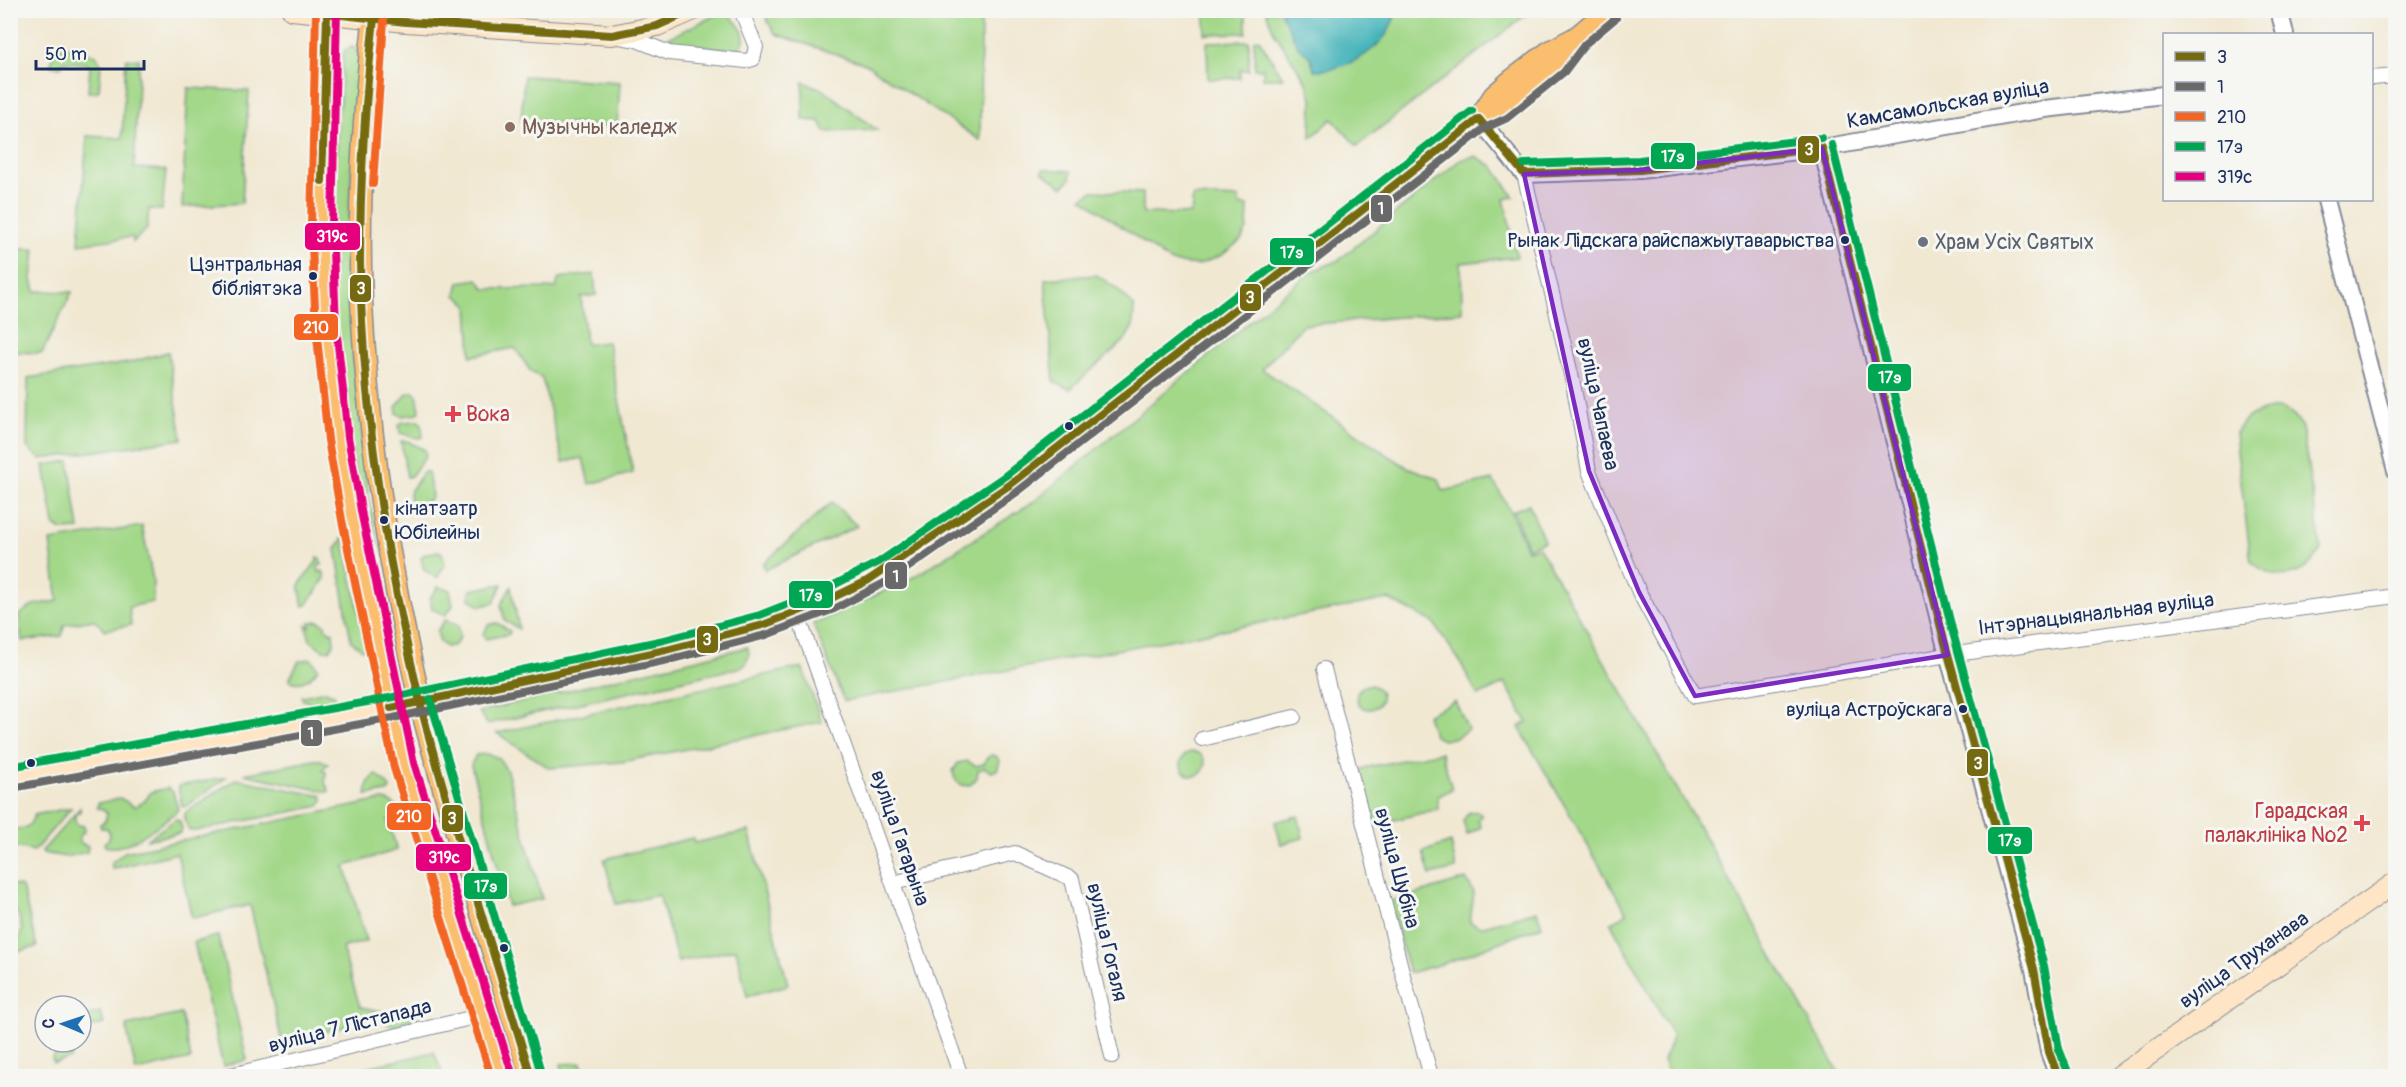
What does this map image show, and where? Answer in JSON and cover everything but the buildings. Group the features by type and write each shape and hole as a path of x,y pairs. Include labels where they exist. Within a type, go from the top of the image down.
{"main road":[{"path":"292,10 612,35 657,26 694,10"},
{"path":"10,778 391,708 666,650 763,625 830,599 884,571 1011,484 1479,118 1494,96 1511,81 1549,52 1577,36 1609,10"},
{"path":"327,12 321,225 326,327 338,438 350,507 404,766 502,1077"},
{"path":"373,15 361,219 363,342 372,434 384,517 420,702 531,1077"},
{"name":"вуліца Труханава","path":"2119,1077 2396,882"}],"street":[{"path":"612,35 637,40 669,53 746,61 753,59 756,47 741,10"},
{"path":"2279,10 2285,33"},
{"path":"2373,78 2396,76"},
{"name":"Камсамольская вуліца","path":"1524,174 1640,170 1822,148 2045,109 2163,95"},
{"path":"1479,118 1524,174"},
{"path":"1822,148 1947,655 2031,960 2049,1052 2058,1077"},
{"name":"вуліца Чапаева","path":"1524,174 1573,383 1589,471 1639,592 1695,696"},
{"path":"2326,201 2388,416 2396,471"},
{"name":"Інтэрнацыянальная вуліца","path":"1695,696 1947,655 2396,596"},
{"name":"вуліца Гагарына","path":"797,613 961,1077"},
{"name":"вуліца Шубіна","path":"1324,669 1431,1077"},
{"path":"1202,739 1294,717"},
{"name":"вуліца Гогаля","path":"893,883 1015,853 1072,879 1112,1056"},
{"name":"вуліца 7 Лістапада","path":"227,1077 483,1015"}],"highlighted area":[{"path":"1822,148 1948,655 1695,696 1639,592 1589,471 1524,174 1640,170"}],"green space":[{"path":"765,11 981,11 980,140 866,64 776,34 768,22"},
{"path":"1205,11 1246,11 1246,33 1205,34"},
{"path":"1266,11 1280,11 1298,46 1311,58 1314,70 1385,36 1394,19 1395,11 1531,11 1357,146 1332,119 1311,138 1312,98 1307,83 1274,32"},
{"path":"718,14 728,14 742,32 744,41 736,50 667,42 668,38"},
{"path":"1259,39 1283,78 1263,78 1263,69 1255,69 1254,40"},
{"path":"1249,41 1249,70 1240,70 1240,78 1208,79 1207,42"},
{"path":"60,47 78,48 78,51 96,55 101,64 99,90 88,92 90,67 87,64 64,62 61,67 51,66 54,52"},
{"path":"352,47 356,49 359,56 348,224 353,353 369,501 403,667 398,672 395,669 351,448 337,335 333,279 335,181 343,55 345,50"},
{"path":"126,59 139,59 134,168 166,170 162,210 149,209 147,229 133,242 132,237 79,244 87,136 122,138"},
{"path":"524,76 620,82 617,127 521,121"},
{"path":"803,82 822,89 877,130 825,132 820,121 803,120"},
{"path":"188,88 249,91 242,203 182,207"},
{"path":"1475,156 1493,166 1514,197 1504,199 1517,257 1461,263 1462,312 1303,325 1262,369 1407,467 1439,479 1443,491 1493,480 1511,512 1527,550 1539,547 1841,1076 1671,1076 1663,1061 1673,1036 1611,923 1627,913 1519,727 1527,722 1505,683 1478,696 1459,660 1433,622 1388,599 844,701 813,624 912,578 1032,503 1273,302 1313,271 1339,260 1460,160"},
{"path":"1043,169 1071,171 1070,179 1063,187 1042,172"},
{"path":"1093,191 1143,193 1143,213 1191,214 1193,196 1239,198 1239,205 1248,206 1247,229 1241,240 1222,255 1198,265 1171,262 1082,198"},
{"path":"11,249 35,249 32,279 35,291 72,292 42,353 11,352"},
{"path":"594,274 596,295 581,297 586,344 608,342 633,473 589,484 583,458 563,462 542,378 531,372 515,348 471,356 468,305 456,295 459,282 478,279 485,289 556,288 559,278"},
{"path":"1097,275 1117,289 1134,306 1133,326 1124,341 1070,389 1054,382 1045,279"},
{"path":"168,352 182,439 40,459 27,447 28,378 128,363"},
{"path":"413,392 417,395 420,411 417,414 402,416 397,413 396,407 408,393"},
{"path":"2277,408 2292,414 2302,428 2321,549 2307,567 2289,575 2270,573 2251,561 2235,434 2247,418"},
{"path":"418,421 421,423 423,437 418,438 400,433 399,425 403,422"},
{"path":"401,441 407,441 425,450 426,456 411,476 407,477"},
{"path":"69,461 79,529 62,530 54,525 44,465"},
{"path":"424,472 428,472 432,497 428,501 415,504 410,502 409,493"},
{"path":"832,502 857,526 765,570 763,564"},
{"path":"1529,504 1544,541 1528,548 1513,511"},
{"path":"142,526 153,580 153,602 129,607 131,625 105,630 94,620 64,625 62,636 22,641 19,615 33,605 58,601 50,541"},
{"path":"343,538 367,649 363,650 351,641 336,549"},
{"path":"438,551 442,553 445,564 437,578 424,570 421,558 423,555"},
{"path":"317,558 320,558 322,565 318,566 319,572 323,571 325,578 307,605 303,606 299,585"},
{"path":"502,584 494,603 480,606 469,598 471,590"},
{"path":"438,587 450,590 453,606 445,615 432,609 430,598"},
{"path":"511,587 519,629 505,621 501,605"},
{"path":"445,620 458,625 460,637 455,645 446,647 440,642 437,631"},
{"path":"319,621 333,633 334,644 330,650 323,650 310,640 306,625 310,627 310,622"},
{"path":"497,623 510,631 509,634 486,639 483,635 488,625"},
{"path":"748,647 749,656 745,665 738,668 487,724 479,712"},
{"path":"311,659 318,668 313,675 302,682 289,680 299,661"},
{"path":"802,667 822,722 621,762 549,768 497,733"},
{"path":"1369,685 1378,688 1381,697 1378,706 1369,709 1360,706 1357,697 1360,688"},
{"path":"326,691 334,695 336,699 312,704 302,699 302,696"},
{"path":"1455,701 1468,729 1457,737 1443,740 1434,736 1427,715"},
{"path":"1193,752 1201,756 1205,764 1201,772 1193,776 1185,772 1181,764 1185,756"},
{"path":"1441,752 1452,789 1437,797 1438,809 1370,826 1357,777 1359,772 1364,768"},
{"path":"488,754 499,758 507,771 542,899 508,906 471,765 476,755"},
{"path":"991,755 996,756 1000,761 997,770 991,772 985,768 978,770 977,778 970,785 963,785 956,781 953,771 958,763 967,761 976,766 984,764"},
{"path":"315,760 328,764 322,770 326,772 325,783 328,792 244,774"},
{"path":"376,774 390,789 387,792 366,795 368,783"},
{"path":"227,777 185,807 182,806 178,786"},
{"path":"236,779 322,796 323,800 319,806 195,831 189,830 184,817 186,812"},
{"path":"168,788 173,792 178,809 175,813 132,842 122,846 105,846 104,843 109,839 110,834 107,828 101,828 100,824 105,821 107,814 103,809 97,808 98,803 120,798 135,807 145,801 151,792"},
{"path":"383,800 394,804 398,816 388,820 397,850 345,866 366,941 342,948 360,1007 422,1019 392,1026 377,1019 282,1042 250,905 192,918 177,853 112,869 112,862 125,852"},
{"path":"71,808 34,851 11,846 11,827 22,829 31,823 34,815"},
{"path":"80,808 75,821 78,825 84,826 85,831 80,835 79,841 88,846 87,852 66,857 43,853 42,851"},
{"path":"1477,811 1482,816 1478,821 1481,827 1467,835 1463,821 1468,813"},
{"path":"1298,816 1303,838 1281,844 1275,822"},
{"path":"176,819 180,821 182,829 180,833 146,840"},
{"path":"749,831 788,985 747,996 736,949 678,962 659,895 616,904 604,859 693,838 694,843"},
{"path":"1451,842 1456,869 1430,875 1423,852"},
{"path":"1466,879 1474,893 1470,922 1480,927 1537,911 1542,926 1445,963 1409,973 1390,902"},
{"path":"14,885 22,887 37,947 11,953 11,941 19,938 22,930 18,913 11,908 11,887"},
{"path":"218,936 247,1060 223,1066 194,942"},
{"path":"100,1012 104,1024 93,1026 93,1014"},
{"path":"181,1014 191,1059 136,1071 126,1026"},
{"path":"434,1052 442,1072 440,1076 328,1076"},
{"path":"56,1054 70,1054 71,1058 54,1063 52,1058"},
{"path":"581,1063 585,1076 564,1076 561,1064"}],"water":[{"path":"1280,11 1395,11 1392,24 1376,46 1340,67 1314,70 1311,58 1298,46"}],"transit line":[{"name":"210","path":"316,10 311,226 316,328 328,440 342,520 394,768 491,1076"},
{"name":"319с","path":"337,10 332,225 336,326 348,437 362,516 414,763 512,1073"},
{"name":"210","path":"373,184 383,10"},
{"name":"3","path":"332,14 406,22 612,35 657,26 693,10"},
{"name":"3","path":"322,181 327,14"},
{"name":"1","path":"12,788 393,718 668,660 766,635 834,609 890,580 1017,492 1485,128 1507,118 1564,72 1585,44 1616,18"},
{"name":"3","path":"374,19 364,140 360,262 365,373 378,484 397,594 425,724 531,1076"},
{"name":"17э","path":"10,767 389,698 664,640 760,615 826,589 879,562 1005,476 1472,111"},
{"name":"3","path":"391,708 666,650 763,625 830,599 867,581 1011,484 1479,119 1524,174 1640,170 1822,148 1942,632 2034,969 2049,1052 2058,1076"},
{"name":"17э","path":"1524,164 1639,160 1821,138"},
{"name":"17э","path":"1832,145 1952,629 2044,966 2059,1049 2068,1072"},
{"name":"17э","path":"430,699 541,1073"}],"place":[{"name":"Музычны каледж","path":"510,127"},
{"name":"Рынак Лідскага райспажыутаварыства","path":"1845,240"},
{"name":"Храм Усіх Святых","path":"1923,242"},
{"name":"Цэнтральная бібліятэка","path":"313,276"},
{"name":"Вока","path":"453,414"},
{"name":"кінатэатр Юбілейны","path":"384,520"},
{"name":"вуліца Астроўскага","path":"1963,709"},
{"name":"Гарадская палаклініка №2","path":"2362,823"}]}
